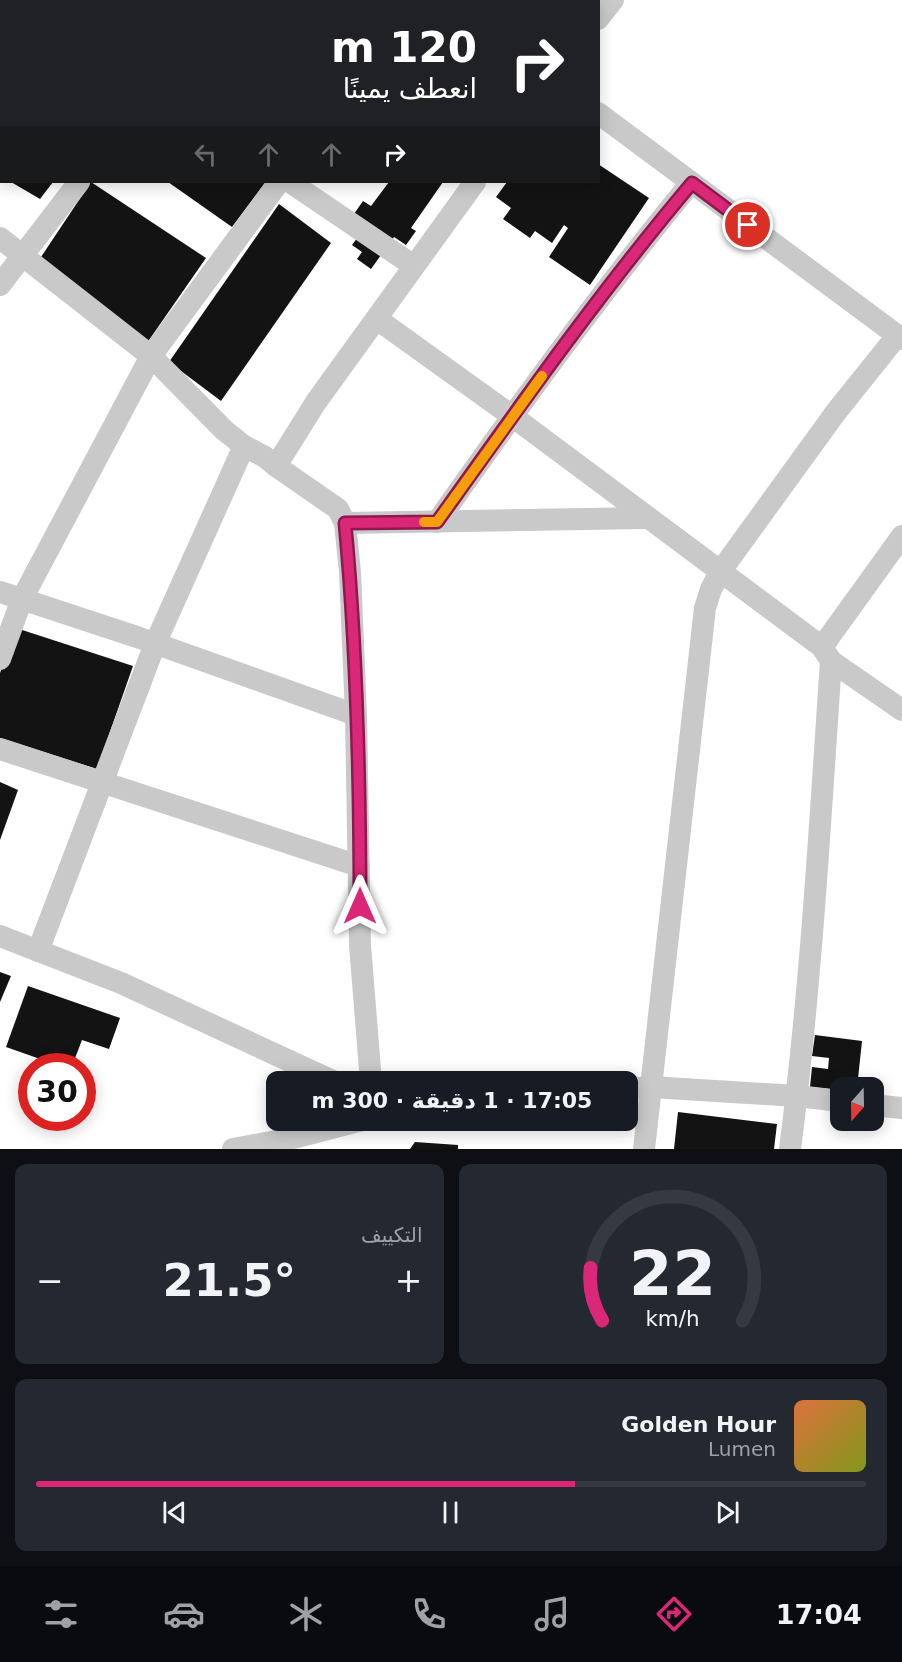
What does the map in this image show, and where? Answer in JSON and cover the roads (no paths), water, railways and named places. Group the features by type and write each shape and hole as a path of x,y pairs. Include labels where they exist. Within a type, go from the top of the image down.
{"street":[{"path":"600,16 613,0"},
{"path":"600,114 900,338 836,411 720,572 705,608 644,1149"},
{"path":"0,285 78,183"},
{"path":"0,659 22,599 151,356 278,183"},
{"path":"291,183 414,266"},
{"path":"276,466 316,402 474,183"},
{"path":"437,522 512,416 644,241 692,183"},
{"path":"0,238 151,356 224,430 338,509 345,523 350,572 356,716 360,945 370,1071"},
{"path":"377,319 512,416 902,710"},
{"path":"38,951 155,644 244,446"},
{"path":"345,523 647,518"},
{"path":"790,1149 797,1096 816,875 826,654 902,536"},
{"path":"0,592 155,644 356,716"},
{"path":"0,749 360,867"},
{"path":"0,936 121,983 311,1071"},
{"path":"638,1088 651,1087 830,1100"},
{"path":"884,1106 902,1108"},
{"path":"233,1149 320,1131"}]}
